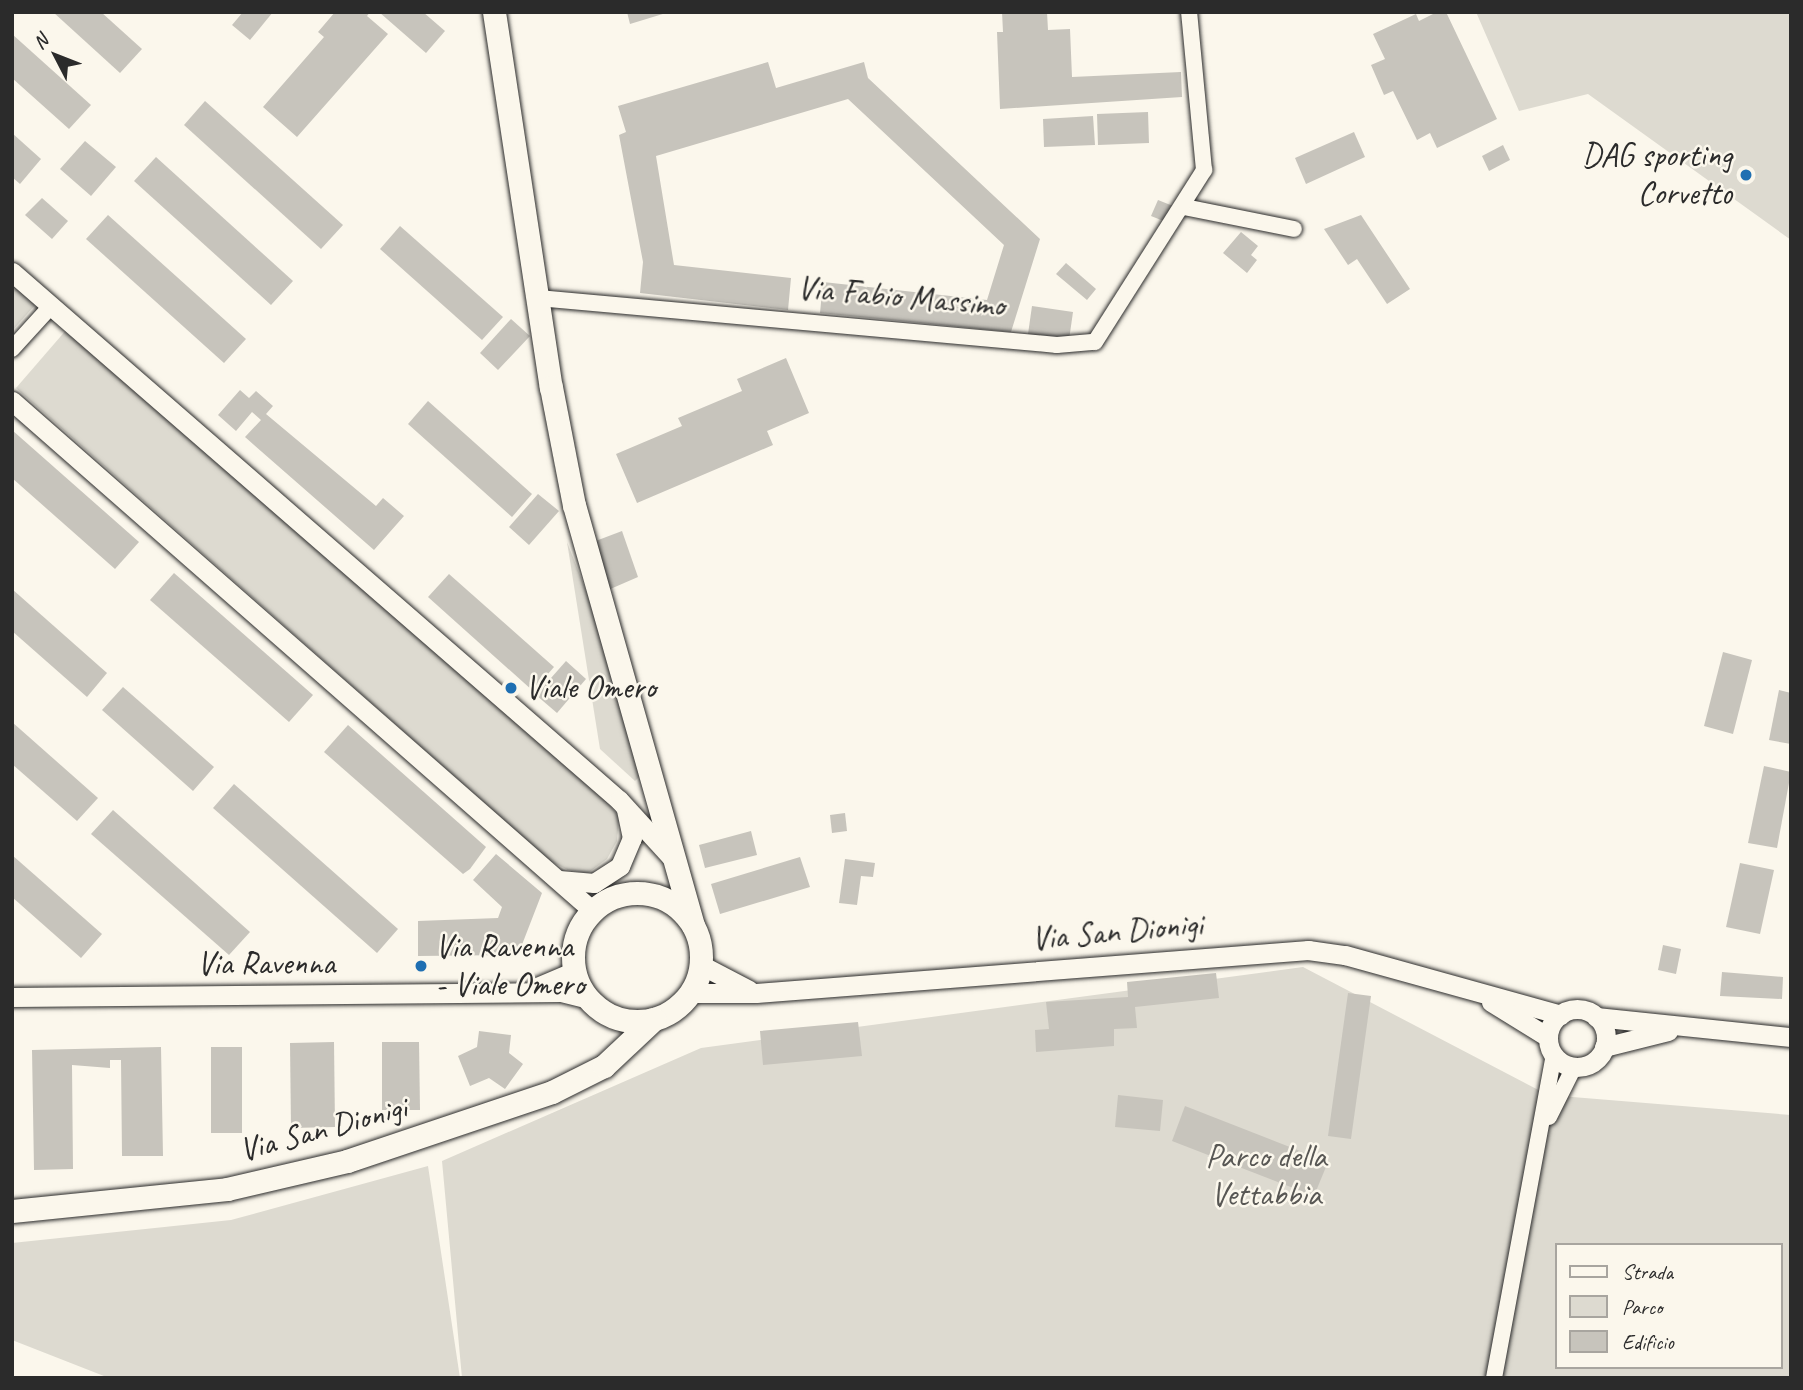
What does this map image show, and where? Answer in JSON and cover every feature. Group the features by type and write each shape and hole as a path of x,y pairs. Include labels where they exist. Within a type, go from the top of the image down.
{"main road":[{"path":"494,12 538,298 574,505 693,925 701,965 690,993 674,1009 654,1018 618,1018 589,999 575,971 577,935 593,911 618,896 647,894 674,904 693,925"},
{"path":"618,1018 628,1041"},
{"name":"Via San Dionigi","path":"12,1211 227,1189 347,1161 552,1092 604,1066 654,1018"}],"street":[{"name":"Via Fabio Massimo","path":"538,298 1082,346 1102,333 1184,206 1204,170 1189,12"},
{"path":"1184,206 1294,229"},
{"path":"12,272 624,807 675,862"},
{"path":"12,349 51,306"},
{"path":"12,401 593,911"},
{"path":"555,878 573,884 594,883 620,866 632,838 624,807"},
{"name":"Via San Dionigi","path":"690,993 756,993 1308,950 1345,955 1561,1015 1578,1010 1597,1017 1678,1028 1791,1037"},
{"path":"701,965 756,993"},
{"name":"Via Ravenna","path":"520,993 575,971"},
{"name":"Via Ravenna","path":"12,997 561,992 589,999"},
{"name":"Via San Dionigi","path":"1478,994 1551,1046 1574,1067 1590,1064 1604,1047 1678,1028"},
{"path":"1494,1378 1544,1128 1551,1046 1561,1015"},
{"path":"1597,1017 1605,1031 1604,1047"},
{"path":"1544,1128 1574,1067"}],"green space":[{"name":"DAG sporting Corvetto","path":"1476,12 1791,12 1791,240 1588,94 1519,111"},
{"path":"12,283 36,304 12,331"},
{"path":"67,329 603,797 619,817 617,841 607,859 588,873 568,870 550,861 16,388"},
{"path":"567,542 594,611 642,774 635,781 600,749"},
{"name":"Parco della Vettabbia","path":"1303,967 1548,1095 1791,1115 1791,1378 462,1378 442,1161 701,1048"},
{"path":"428,1166 460,1378 109,1378 12,1340 12,1243 231,1220"}],"building":[{"path":"53,12 101,12 142,49 120,73"},
{"path":"243,12 273,12 250,40 232,25"},
{"path":"335,12 370,12 367,16 388,34 297,137 263,107 324,37 318,32"},
{"path":"379,12 423,12 445,31 426,53"},
{"path":"627,12 666,12 666,13 630,24"},
{"path":"1002,12 1047,12 1048,30 1070,29 1072,77 1181,72 1182,97 1000,109 997,32 1003,32"},
{"path":"1437,12 1446,12 1497,119 1437,148 1430,133 1417,140 1393,91 1384,95 1371,65 1385,59 1373,34 1416,14 1419,21"},
{"path":"12,34 91,105 69,129 12,78"},
{"path":"768,62 776,88 864,62 868,78 1040,239 1011,332 820,313 823,282 987,300 1004,245 848,99 656,156 674,265 791,278 788,310 640,293 643,262 619,135 626,132 618,106"},
{"path":"205,101 343,225 321,249 184,125"},
{"path":"1148,112 1149,143 1098,145 1097,114"},
{"path":"1093,116 1095,145 1044,147 1043,119"},
{"path":"1354,132 1365,157 1306,184 1295,158"},
{"path":"12,133 41,159 20,184 12,177"},
{"path":"85,141 116,167 91,196 60,169"},
{"path":"1503,145 1510,160 1489,171 1482,156"},
{"path":"156,157 293,281 271,305 134,181"},
{"path":"42,198 68,221 52,239 25,215"},
{"path":"1158,200 1173,206 1166,222 1151,216"},
{"path":"108,215 246,339 224,363 86,239"},
{"path":"1361,215 1410,289 1387,304 1357,259 1348,265 1324,229"},
{"path":"400,226 503,317 482,340 380,249"},
{"path":"1241,232 1258,246 1251,255 1257,260 1247,273 1223,253"},
{"path":"1066,263 1096,289 1087,300 1056,274"},
{"path":"1032,306 1073,312 1069,340 1028,334"},
{"path":"511,319 530,336 498,370 480,353"},
{"path":"786,358 809,413 767,431 773,445 637,503 616,454 682,426 678,418 742,391 737,379"},
{"path":"240,390 249,398 256,391 273,406 266,414 376,506 383,498 404,516 374,550 245,437 261,420 252,412 236,431 218,415"},
{"path":"428,401 532,494 512,517 408,424"},
{"path":"12,430 139,542 115,569 12,478"},
{"path":"538,494 559,511 529,545 509,527"},
{"path":"622,531 638,577 608,590 593,542"},
{"path":"174,573 313,695 289,722 150,600"},
{"path":"449,574 554,667 533,691 428,597"},
{"path":"12,589 107,673 87,697 12,631"},
{"path":"1723,652 1752,660 1733,734 1704,726"},
{"path":"566,661 586,679 557,713 536,695"},
{"path":"123,687 214,767 193,791 102,710"},
{"path":"1779,690 1791,693 1791,744 1769,740"},
{"path":"12,722 98,798 77,821 12,764"},
{"path":"348,725 486,847 470,869 463,874 324,752"},
{"path":"1764,766 1791,772 1777,848 1748,843"},
{"path":"234,784 398,929 377,953 213,808"},
{"path":"113,810 250,932 229,955 91,834"},
{"path":"845,813 847,831 832,833 830,815"},
{"path":"751,831 757,855 705,868 699,845"},
{"path":"496,854 542,893 518,955 418,956 418,921 498,918 502,907 473,880"},
{"path":"12,855 102,934 81,958 12,897"},
{"path":"800,857 810,887 720,914 711,884"},
{"path":"845,859 875,863 873,877 861,876 857,905 839,903"},
{"path":"1740,863 1774,870 1760,934 1726,927"},
{"path":"1663,945 1681,949 1676,974 1658,970"},
{"path":"1722,972 1783,977 1782,999 1720,996"},
{"path":"1216,973 1219,998 1135,1007 1137,1028 1114,1029 1114,1046 1036,1052 1035,1030 1049,1029 1046,1002 1128,997 1127,982"},
{"path":"1348,993 1371,996 1351,1139 1328,1136"},
{"path":"858,1022 862,1056 763,1065 760,1031"},
{"path":"479,1031 511,1035 509,1053 523,1064 505,1089 489,1078 470,1086 458,1056 477,1047"},
{"path":"334,1042 335,1127 291,1128 290,1043"},
{"path":"382,1042 419,1042 420,1110 382,1110"},
{"path":"161,1047 163,1156 122,1156 121,1060 110,1060 110,1068 72,1065 73,1169 34,1170 32,1050"},
{"path":"211,1047 242,1047 242,1133 211,1133"},
{"path":"1118,1095 1163,1100 1160,1131 1115,1127"},
{"path":"1185,1106 1328,1162 1314,1196 1172,1141"}],"place":[{"name":"DAG sporting Corvetto","path":"1746,175"},
{"name":"Viale Omero","path":"511,688"},
{"name":"Via Ravenna - Viale Omero","path":"421,966"}]}
